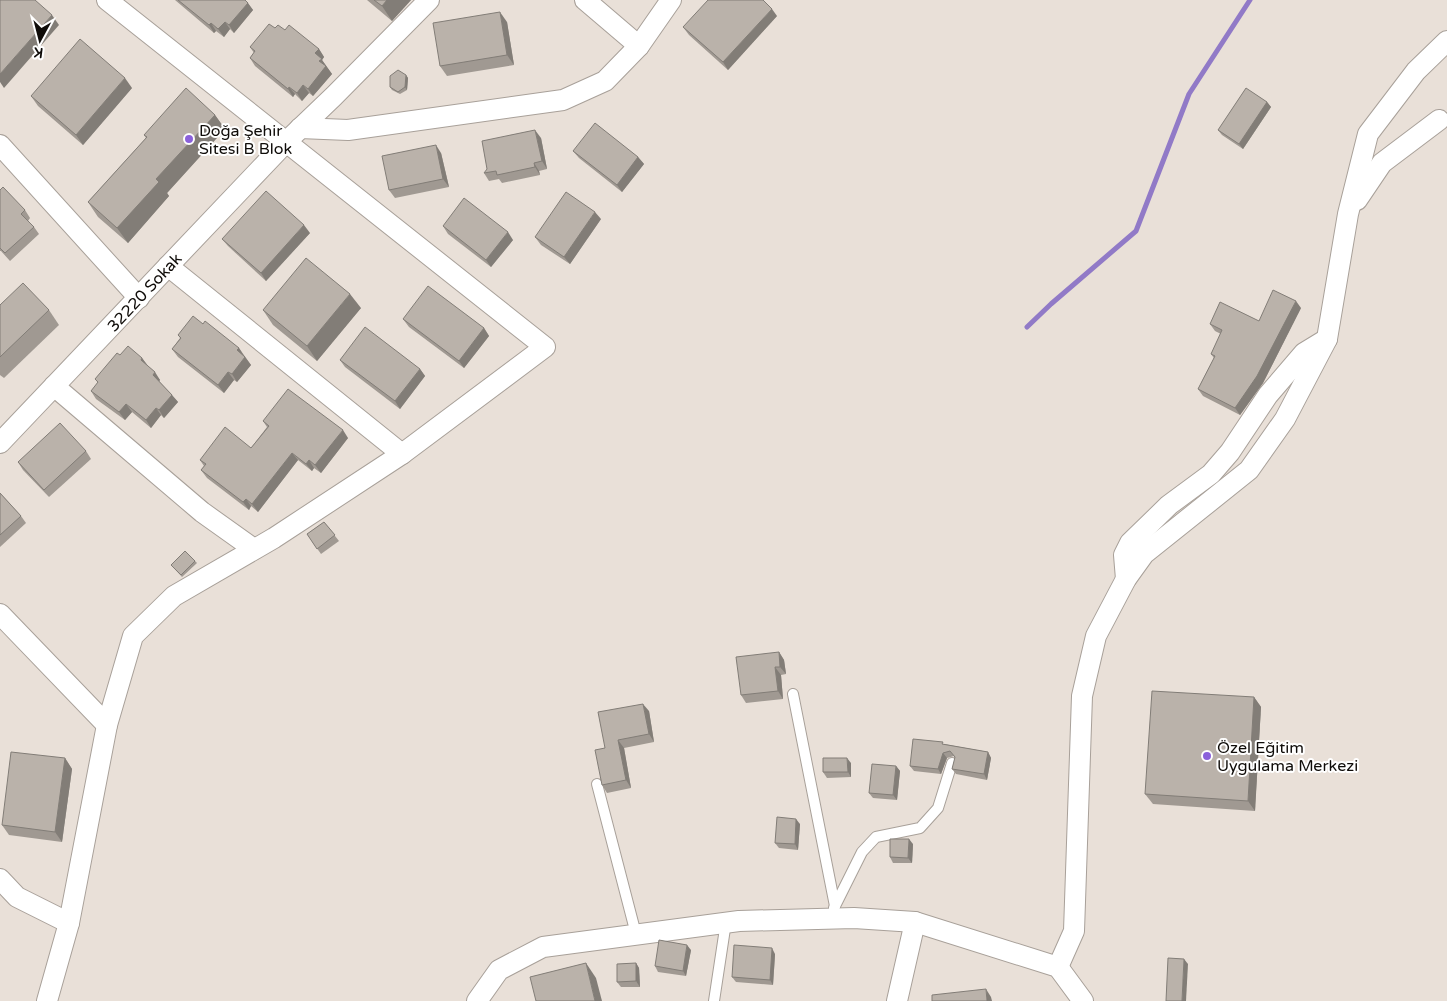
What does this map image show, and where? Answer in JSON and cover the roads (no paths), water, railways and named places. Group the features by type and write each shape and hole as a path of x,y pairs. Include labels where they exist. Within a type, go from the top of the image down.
{"street":[{"path":"47,1001 69,924 107,725 133,636 174,596 274,538 402,454 545,346 293,135 108,0"},
{"name":"32220 Sokak","path":"3,434 54,386 293,135 429,0"},
{"path":"585,0 639,46"},
{"path":"293,135 348,130 563,100 605,80 639,46 671,0"},
{"path":"1058,967 1074,931 1082,696 1096,636 1126,579 1144,554 1249,470 1285,419 1327,339 1348,214 1368,134 1416,71 1447,41"},
{"path":"1348,214 1382,163 1439,120"},
{"path":"0,145 139,298"},
{"path":"168,266 402,454"},
{"path":"1126,579 1124,555 1130,543 1169,505 1211,474 1230,452 1268,395 1304,353 1327,339"},
{"path":"54,386 202,512 254,549"},
{"path":"0,614 107,725"},
{"path":"0,879 17,897 69,924"},
{"path":"477,1001 499,970 543,946 726,922 832,912 915,922 1058,967 1083,1001"},
{"path":"898,1001 915,922"}],"lane":[{"path":"793,694 832,912"},
{"path":"832,912 862,852 876,837 920,828 938,808 952,763"},
{"path":"597,784 636,934"},
{"path":"714,1001 726,922"}],"waterway":[{"path":"1027,327 1136,231 1189,94 1250,0"}],"place":[{"name":"Doğa Şehir Sitesi B Blok","path":"189,139"},
{"name":"Özel Eğitim Uygulama Merkezi","path":"1207,756"}]}
